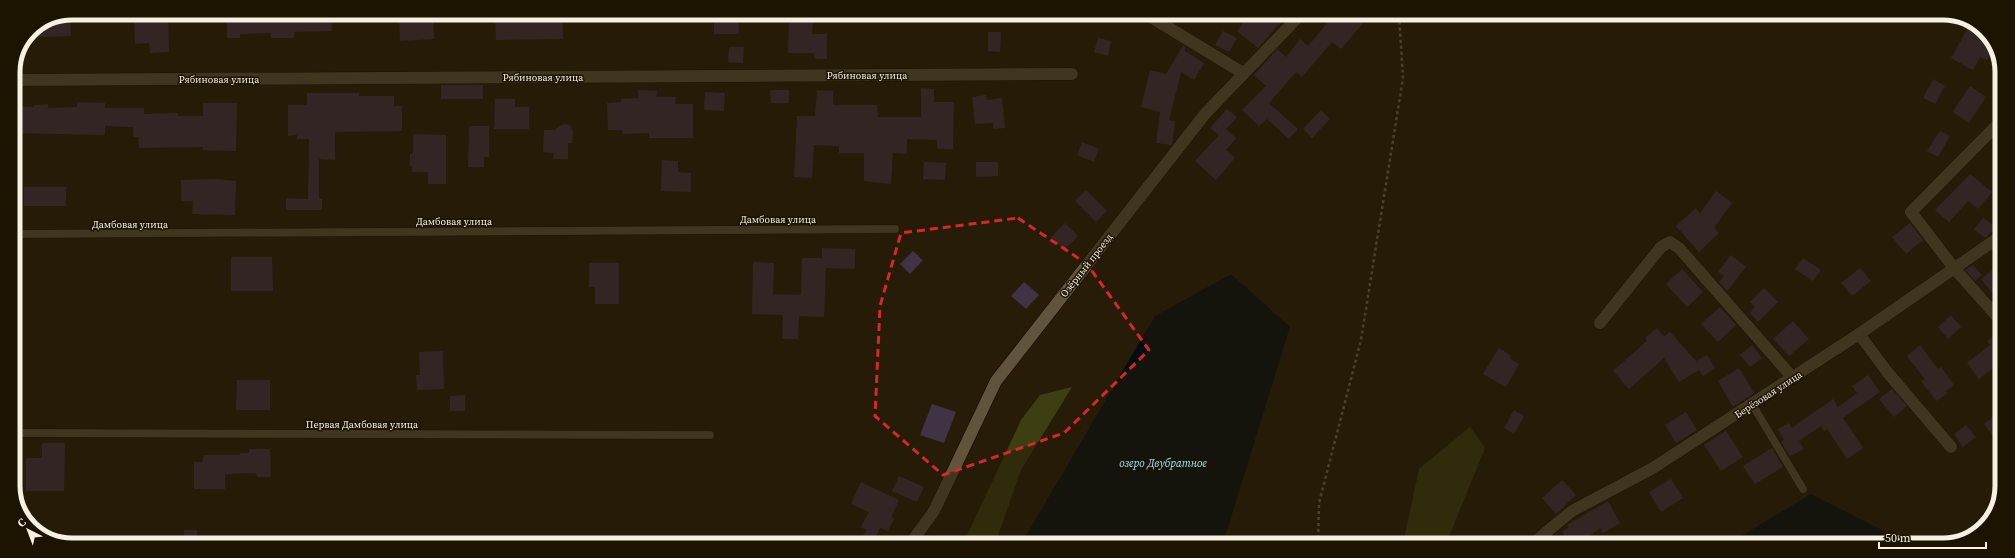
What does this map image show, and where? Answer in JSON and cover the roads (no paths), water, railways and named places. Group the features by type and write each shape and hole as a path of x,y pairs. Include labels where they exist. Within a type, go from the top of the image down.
{"street":[{"path":"1156,20 1243,73"},
{"name":"Озёрный проезд","path":"914,538 934,512 996,381 1205,114 1295,20"},
{"name":"Рябиновая улица","path":"20,80 1072,74"},
{"path":"1995,127 1911,212 1954,268 1995,314"},
{"name":"Берёзовая улица","path":"1539,538 1572,511 1653,468 1859,334 1995,240"},
{"path":"1600,323 1661,247 1670,242 1679,248 1792,378"},
{"path":"1859,334 1888,373 1952,447"}],"lane":[{"name":"Дамбовая улица","path":"20,234 895,228"},
{"path":"1752,404 1803,489"},
{"name":"Первая Дамбовая улица","path":"20,433 710,435"}],"water":[{"name":"озеро Двубратное","path":"1231,274 1290,327 1225,538 1025,538 1155,316"},
{"path":"1811,494 1884,531 1886,538 1738,538"}]}
